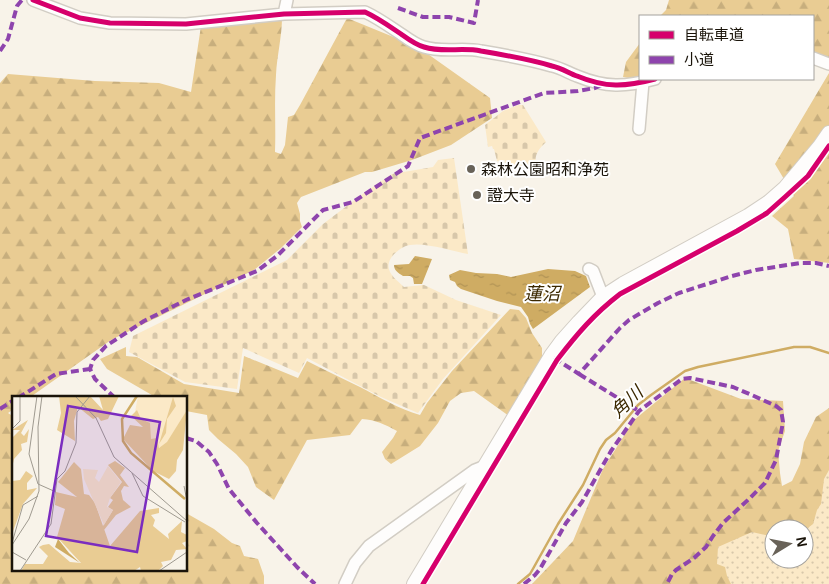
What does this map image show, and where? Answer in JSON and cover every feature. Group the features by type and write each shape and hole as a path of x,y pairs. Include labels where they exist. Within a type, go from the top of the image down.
{"main road":[{"path":"414,584 562,340 604,297 624,284 748,216 769,202 785,188 829,133"}],"street":[{"path":"33,0 80,18 110,23 186,24 284,14 365,12 423,47 442,50 478,50 517,58 553,66 602,85 625,85 651,80"},
{"path":"284,14 287,0"},
{"path":"814,58 829,64"},
{"path":"639,129 642,82"},
{"path":"589,269 593,271 604,297"},
{"path":"345,584 355,563 369,546 475,470 485,466"}],"green space":[{"path":"669,0 829,0 829,60 814,54 814,15 661,15 666,10"},
{"path":"282,17 275,85 275,152 281,154 285,145 288,117 294,115 300,105 347,18 418,47 490,98 492,118 451,145 412,160 372,172 365,172 301,197 297,203 302,227 281,248 254,270 111,340 32,396 12,396 12,410 8,413 12,416 12,572 188,572 188,514 214,529 232,543 240,546 244,556 258,559 264,576 264,584 0,584 0,83 8,74 95,81 159,83 191,92 201,26"},
{"path":"639,44 639,77 634,79 623,77 626,62"},
{"path":"829,73 829,263 794,259 788,229 772,216 794,196 775,164"},
{"path":"523,105 546,142 538,152 536,165 506,167 505,160 497,161 494,149 492,146 488,147 485,125 503,111"},
{"path":"454,158 468,254 431,246 410,245 402,248 391,258 389,271 404,287 424,285 456,300 501,315 443,379 418,413 381,397 307,358 299,373 243,348 237,389 185,382 129,352 133,336 287,260 323,224 392,174 433,167 438,160"},
{"path":"510,309 519,310 526,318 532,333 542,348 542,362 509,416 474,391 461,393 450,401 438,423 420,446 391,464 385,459 382,452 397,431 372,420 362,419 350,435 307,440 274,500 256,487 248,467 209,430 207,415 188,411 188,396 154,396 107,369 100,359 126,347 126,356 137,357 184,384 239,393 244,356 298,378 307,361 397,406 420,415 452,371"},
{"path":"685,378 741,399 783,401 785,431 778,451 782,486 792,481 800,464 804,442 816,417 829,408 829,470 824,479 821,504 814,520 764,519 764,535 752,532 718,547 717,564 725,567 731,584 532,584 573,541 603,469 634,420"},
{"path":"829,444 829,584 674,584 705,537 783,505"}],"water":[{"path":"415,256 432,259 422,284 414,284 413,278 403,276 394,267 394,265 409,264"},
{"name":"蓮沼","path":"548,269 575,271 586,276 590,287 533,329 521,307 461,289 455,282 450,280 449,275 460,270 511,277"}],"waterway":[{"name":"角川","path":"518,584 530,574 558,524 583,485 606,440 615,433 638,405 651,395 685,371 698,367 794,347 810,347 829,353"}],"marked path":[{"path":"0,51 8,39 17,6 22,0"},
{"path":"398,8 423,17 449,17 474,23 478,0"},
{"path":"113,396 95,379 90,369 93,360 106,346 144,321 186,300 257,271 277,256 323,210 353,202 408,166 420,138 544,93 578,91 602,85"},
{"path":"554,358 579,374 629,320 679,293 756,270 800,263 816,263 829,266"},
{"path":"21,396 56,374 90,369"},
{"path":"579,374 639,411"},
{"path":"524,584 540,569 611,451 639,411 682,379 690,378 733,387 776,406 781,410 783,422 776,460 765,483 723,523 706,547 672,574 667,584"},
{"path":"0,409 12,401"},
{"path":"188,439 196,441 209,452 229,489 257,523 315,584"}],"cycle path":[{"path":"33,0 80,18 110,23 186,24 284,14 365,12 415,43 431,49 474,50 517,57 555,67 597,83 625,85 651,80"},
{"path":"423,584 557,360 586,325 620,294 767,213 808,176 829,146"}],"place":[{"name":"森林公園昭和浄苑","path":"471,169"},
{"name":"證大寺","path":"477,195"}]}
